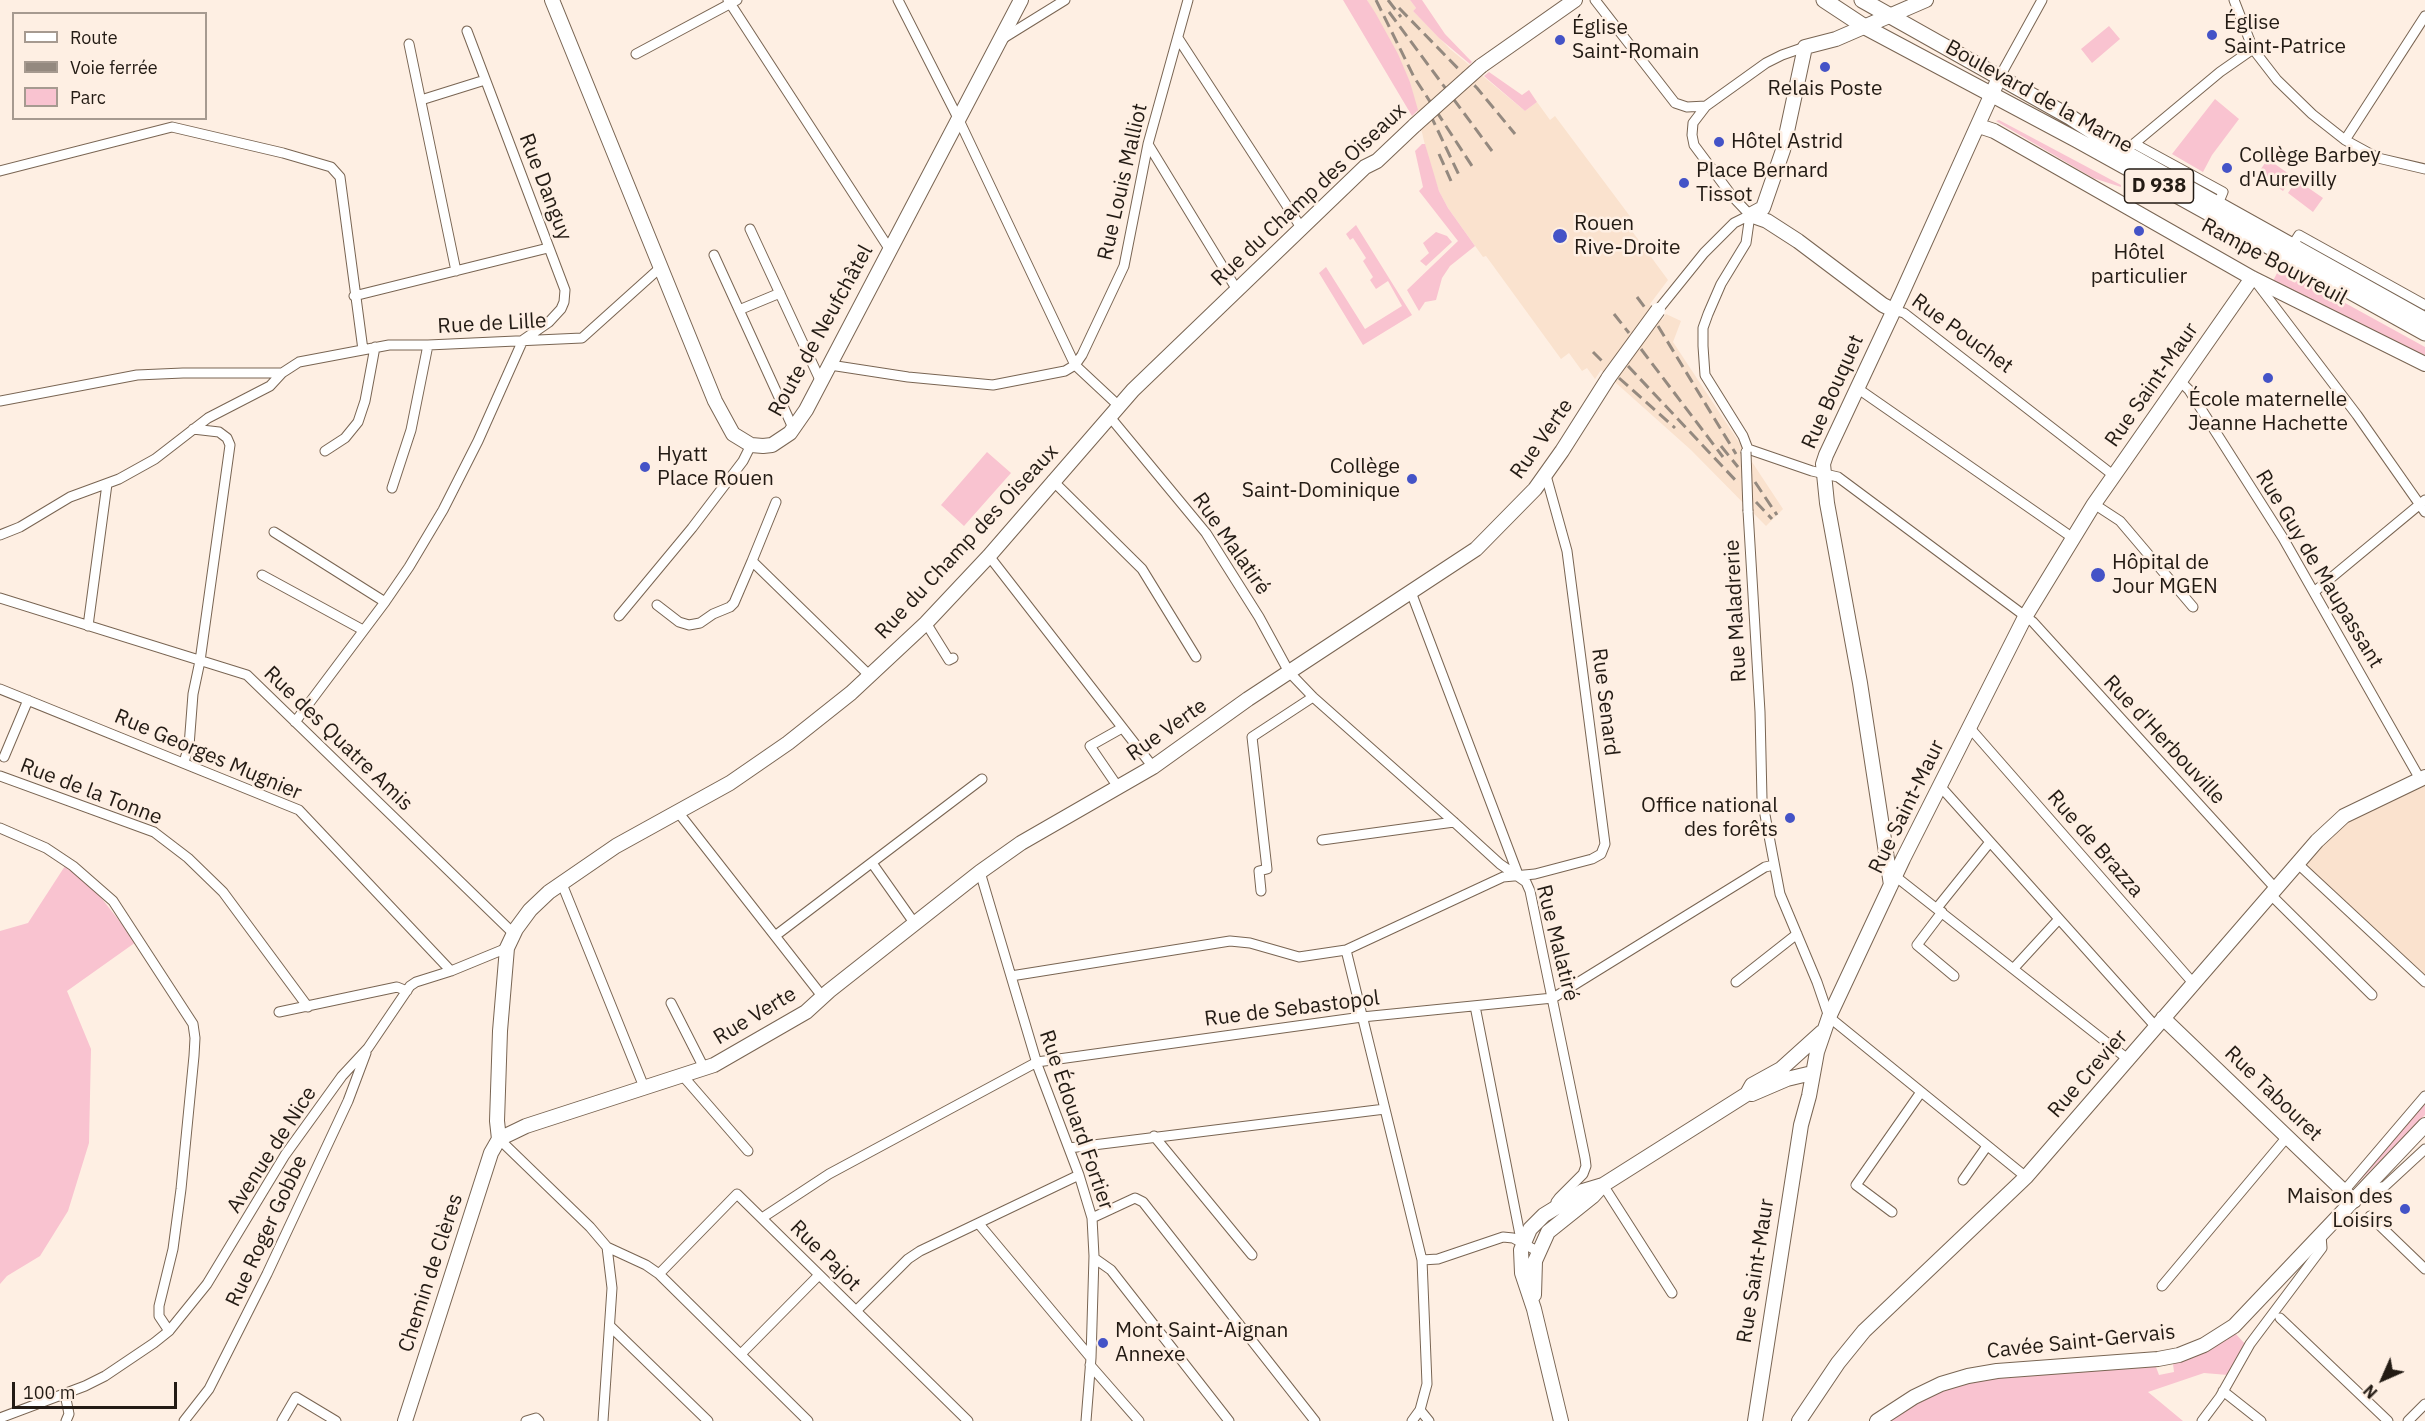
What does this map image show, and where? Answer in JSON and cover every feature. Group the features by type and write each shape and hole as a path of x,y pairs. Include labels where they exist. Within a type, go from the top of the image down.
{"main road":[{"name":"Boulevard de la Marne","path":"1824,0 1865,27 2425,333"},
{"name":"Boulevard de la Marne","path":"1862,0 1896,9 1999,78 2295,240 2425,320"}],"street":[{"path":"552,0 715,401 733,434 751,445 743,461 692,528 619,616"},
{"path":"830,365 908,378 993,385 1065,371 1075,365 958,118 898,0"},
{"name":"Route de Neufchâtel","path":"751,445 772,445 790,433 821,382 1021,0"},
{"path":"1000,41 1065,0"},
{"name":"Rue Louis Malliot","path":"1075,365 1082,356 1124,266 1148,144 1188,0"},
{"name":"Rue du Champ des Oiseaux","path":"499,1139 497,1121 500,1031 507,948 513,933 539,900 616,846 730,783 788,743 870,676 926,623 989,556 1052,480 1133,390 1365,167 1377,161 1481,66 1575,0"},
{"path":"1595,0 1654,78 1680,106 1696,108 1706,106"},
{"path":"1750,215 1732,196 1694,145 1693,123 1706,106 1772,59 1836,39 1865,27 1896,9 1926,0"},
{"path":"1999,78 2042,0"},
{"path":"2234,0 2253,49 2267,69 2293,96 2345,140 2378,158 2424,167"},
{"path":"636,54 732,1 890,250"},
{"path":"2345,140 2425,16"},
{"name":"Rue Danguy","path":"467,32 565,290 564,302 556,315 523,340"},
{"path":"1178,38 1302,229"},
{"path":"409,44 456,271"},
{"path":"1658,310 1704,253 1734,223 1763,208 1780,159 1805,47"},
{"path":"2130,148 2220,72 2253,49"},
{"name":"Rue Bouquet","path":"1893,882 1823,475 1826,455 1979,126 1999,78"},
{"path":"421,100 485,80"},
{"name":"Rampe Bouvreuil","path":"1979,126 1994,130 2252,278 2425,364"},
{"path":"0,171 172,127 283,153 331,167 340,177 354,296 363,350"},
{"path":"1148,144 1238,290"},
{"name":"Rue Pouchet","path":"1750,215 1767,221 1798,241 1883,305 1904,313 2113,475"},
{"name":"Rue Maladrerie","path":"1750,215 1746,243 1720,284 1703,328 1705,375 1747,451 1762,799 1780,894 1826,1002 1829,1017"},
{"path":"750,229 821,382"},
{"name":"Boulevard de la Marne","path":"2295,240 2425,305"},
{"path":"354,296 548,248"},
{"path":"714,255 793,428"},
{"name":"Rue de Lille","path":"282,373 299,362 389,345 582,338 661,267"},
{"path":"2252,278 2357,415 2423,506 2314,592"},
{"name":"Rue Saint-Maur","path":"1755,1420 1798,1140 1812,1073 1829,1017 1940,786 2025,617 2113,475 2181,382 2252,278"},
{"path":"739,310 780,293"},
{"name":"Rue Verte","path":"499,1139 526,1126 714,1065 773,1032 806,1012 822,996 980,872 1039,832 1153,768 1225,714 1476,549 1535,489 1609,377 1658,310"},
{"path":"295,722 409,567 443,510 478,441 523,340"},
{"path":"392,488 411,430 428,345"},
{"path":"325,451 345,438 358,422 365,402 375,347"},
{"name":"Rue Malatiré","path":"1075,365 1115,412 1206,533 1259,616 1289,672 1313,697 1500,864 1520,877 1530,891 1586,1166 1583,1174 1556,1202 1556,1208"},
{"path":"0,401 137,375 282,373"},
{"path":"0,535 20,527 70,497 107,484 155,459 208,418 270,386 282,373"},
{"name":"Rue Guy de Maupassant","path":"2181,382 2189,390 2283,538 2422,778"},
{"path":"1857,388 2073,538"},
{"path":"184,762 189,746 193,694 200,661 230,446 227,438 219,432 193,429"},
{"name":"Rue d'Herbouville","path":"1747,451 1823,475 1838,477 2033,622 2274,892 2372,995"},
{"name":"Rue Senard","path":"1011,976 1230,941 1250,943 1299,957 1346,950 1503,877 1520,877 1601,855 1605,844 1567,551 1545,472"},
{"path":"1052,480 1142,569 1196,657"},
{"path":"88,626 107,484"},
{"path":"657,605 678,622 689,625 700,623 713,614 730,607 734,603 776,502"},
{"path":"2094,504 2120,521 2193,607"},
{"path":"274,532 385,602"},
{"path":"989,556 1153,768"},
{"path":"752,561 870,676"},
{"path":"262,575 363,630"},
{"path":"1411,592 1520,877"},
{"name":"Rue des Quatre Amis","path":"0,598 247,675 513,933"},
{"path":"926,623 950,660 953,658"},
{"name":"Rue Georges Mugnier","path":"0,689 299,810 451,971"},
{"path":"1261,891 1259,871 1268,869 1252,737 1313,697"},
{"path":"4,757 28,700"},
{"name":"Rue de Brazza","path":"1969,727 2194,984"},
{"path":"1118,787 1090,746 1122,728"},
{"name":"Rue de la Tonne","path":"0,776 154,832 188,858 224,892 308,1007"},
{"name":"Rue Crevier","path":"1799,1421 1838,1363 1864,1330 2026,1177 2324,834 2344,816 2422,778"},
{"path":"775,936 981,779"},
{"path":"1940,786 2059,919 2159,1023"},
{"path":"678,812 822,996"},
{"path":"1322,840 1454,822"},
{"path":"0,828 37,844 73,866 113,901 193,1024 195,1038 180,1199 173,1249 159,1306 159,1316 169,1331"},
{"path":"1954,976 1917,945 1939,910 1990,842"},
{"path":"872,863 915,924"},
{"path":"2297,863 2425,982"},
{"path":"1553,998 1765,867 1774,865"},
{"name":"Rue Édouard Fortier","path":"980,872 1037,1062 1079,1175 1092,1218 1094,1258 1091,1362 1086,1421"},
{"path":"1893,882 1939,910 2128,1060"},
{"path":"562,884 644,1087"},
{"path":"2014,968 2059,919"},
{"path":"1736,982 1797,934"},
{"path":"279,1012 397,987 407,991 416,982 451,971 507,948"},
{"path":"1346,950 1422,1260 1427,1384 1420,1410 1412,1421"},
{"name":"Avenue de Nice","path":"0,1418 65,1394 105,1376 169,1331 207,1284 291,1148 342,1076 368,1048 407,991"},
{"name":"Rue de Sebastopol","path":"1037,1062 1362,1017 1553,998"},
{"name":"Rue Verte","path":"671,1003 704,1068"},
{"path":"1475,1006 1522,1245 1522,1273 1534,1309 1561,1421"},
{"path":"1829,1017 2026,1177"},
{"name":"Rue Tabouret","path":"2159,1023 2354,1194"},
{"path":"1534,1309 1533,1281 1539,1252 1548,1232 1554,1225 1593,1196 1603,1185 1746,1094 1752,1085 1781,1069 1824,1031"},
{"name":"Rue Roger Gobbe","path":"184,1421 209,1389 267,1274 348,1101 368,1048"},
{"path":"762,1218 829,1174 1037,1062"},
{"path":"1746,1094 1753,1094 1787,1078 1812,1073"},
{"path":"682,1075 748,1151"},
{"path":"1892,1212 1856,1185 1921,1092"},
{"path":"2354,1194 2425,1096"},
{"path":"1068,1148 1385,1109"},
{"name":"Cavée Saint-Gervais","path":"1877,1421 1914,1397 1941,1384 1968,1376 1997,1371 2157,1359 2179,1355 2204,1345 2234,1326 2321,1235 2354,1194 2425,1125"},
{"path":"1154,1136 1252,1256"},
{"path":"2162,1286 2288,1137"},
{"path":"499,1139 590,1227 607,1247 646,1265 659,1274 808,1421"},
{"name":"Chemin de Clères","path":"405,1421 491,1153 499,1139"},
{"path":"1963,1180 1987,1146"},
{"path":"2354,1194 2385,1186 2425,1149"},
{"path":"856,1311 908,1259 920,1251 1079,1175"},
{"path":"1522,1245 1535,1223 1583,1191 1603,1185"},
{"path":"1603,1185 1672,1293"},
{"name":"Rue Pajot","path":"659,1274 737,1194 968,1421"},
{"path":"1092,1218 1135,1198 1143,1202 1315,1421"},
{"path":"1554,1225 1556,1208"},
{"path":"2370,1216 2425,1269"},
{"path":"979,1224 1139,1421"},
{"path":"2202,1421 2223,1391 2250,1344 2322,1248 2321,1235"},
{"path":"1422,1260 1438,1259 1503,1237 1513,1238 1522,1245 1539,1252"},
{"path":"603,1421 612,1288 607,1247"},
{"path":"1094,1258 1111,1270 1229,1421"},
{"path":"741,1354 819,1275"},
{"path":"2280,1318 2388,1421"},
{"path":"610,1326 708,1421"},
{"path":"2223,1391 2261,1421"},
{"path":"65,1394 69,1414 66,1421"},
{"path":"282,1421 296,1397 336,1421"},
{"path":"2408,1421 2425,1404"},
{"path":"1420,1410 1429,1421"},
{"path":"526,1421 536,1419 539,1421"}],"shaded area":[{"path":"1367,0 1410,0 1416,8 1413,11 1450,49 1525,111 1537,102 1550,120 1555,116 1635,223 1629,227 1668,280 1650,304 1662,320 1666,314 1681,321 1673,342 1783,509 1766,526 1691,450 1601,370 1595,379 1587,368 1582,371 1569,353 1561,359 1486,256 1483,257 1448,208 1439,191 1429,162 1410,82"},
{"path":"2425,785 2425,977 2306,865 2337,830 2354,818"}],"green space":[{"path":"1343,0 1367,0 1376,14 1410,82 1418,110 1412,116"},
{"path":"1410,0 1422,0 1445,34 1472,62 1470,64 1439,38 1413,11 1416,8"},
{"path":"2109,26 2120,39 2092,63 2081,49"},
{"path":"1489,72 1522,95 1529,90 1537,102 1525,111 1484,76"},
{"path":"2215,99 2239,119 2212,155 2203,172 2172,154"},
{"path":"1999,120 2121,187 2093,178 1996,121"},
{"path":"1425,144 1439,191 1475,246 1450,266 1442,278 1436,300 1425,302 1419,311 1407,290 1458,241 1419,191 1423,187 1415,151"},
{"path":"2268,159 2293,177 2283,191 2258,173"},
{"path":"2297,180 2323,198 2313,212 2288,193"},
{"path":"1356,225 1412,315 1363,345 1319,273 1326,267 1365,329 1402,306 1388,281 1376,289 1370,280 1373,277 1363,261 1366,258 1353,238 1350,240 1346,234"},
{"path":"1436,232 1447,236 1452,242 1426,266 1420,261 1429,253 1423,243"},
{"path":"2267,260 2425,347 2425,364 2272,283 2279,269 2266,262"},
{"path":"987,452 1011,473 964,526 941,505"},
{"path":"65,866 95,890 136,942 67,991 91,1049 89,1143 68,1211 40,1256 7,1276 0,1284 0,931 28,923"},
{"path":"2425,1103 2425,1115 2356,1185 2356,1183"},
{"path":"2234,1332 2246,1345 2228,1375 2204,1373 2148,1392 2183,1421 1887,1421 1942,1389 1998,1376 2145,1366 2156,1367 2159,1375 2174,1372 2173,1364 2196,1356"}],"railway":[{"path":"1376,0 1414,77 1472,166"},
{"path":"1388,0 1401,17"},
{"path":"1399,8 1477,88 1515,134"},
{"path":"1389,12 1492,151"},
{"path":"1430,114 1459,175"},
{"path":"1439,154 1451,181"},
{"path":"1637,297 1646,309"},
{"path":"1614,314 1629,333"},
{"path":"1658,326 1736,454"},
{"path":"1641,349 1723,457"},
{"path":"1593,352 1602,361"},
{"path":"1628,366 1739,484"},
{"path":"1619,378 1675,428"},
{"path":"1721,446 1738,467"},
{"path":"1755,482 1777,515"},
{"path":"1756,502 1772,519"}],"place":[{"name":"Église Saint-Patrice","path":"2212,35"},
{"name":"Église Saint-Romain","path":"1560,40"},
{"name":"Relais Poste","path":"1825,67"},
{"name":"Hôtel Astrid","path":"1719,142"},
{"name":"Collège Barbey d'Aurevilly","path":"2227,168"},
{"name":"Place Bernard Tissot","path":"1684,183"},
{"name":"Hôtel particulier","path":"2139,231"},
{"name":"Rouen Rive-Droite","path":"1560,236"},
{"name":"École maternelle Jeanne Hachette","path":"2268,378"},
{"name":"Hyatt Place Rouen","path":"645,467"},
{"name":"Collège Saint-Dominique","path":"1412,479"},
{"name":"Hôpital de Jour MGEN","path":"2098,575"},
{"name":"Office national des forêts","path":"1790,818"},
{"name":"Maison des Loisirs","path":"2405,1209"},
{"name":"Mont Saint-Aignan Annexe","path":"1103,1343"}]}
